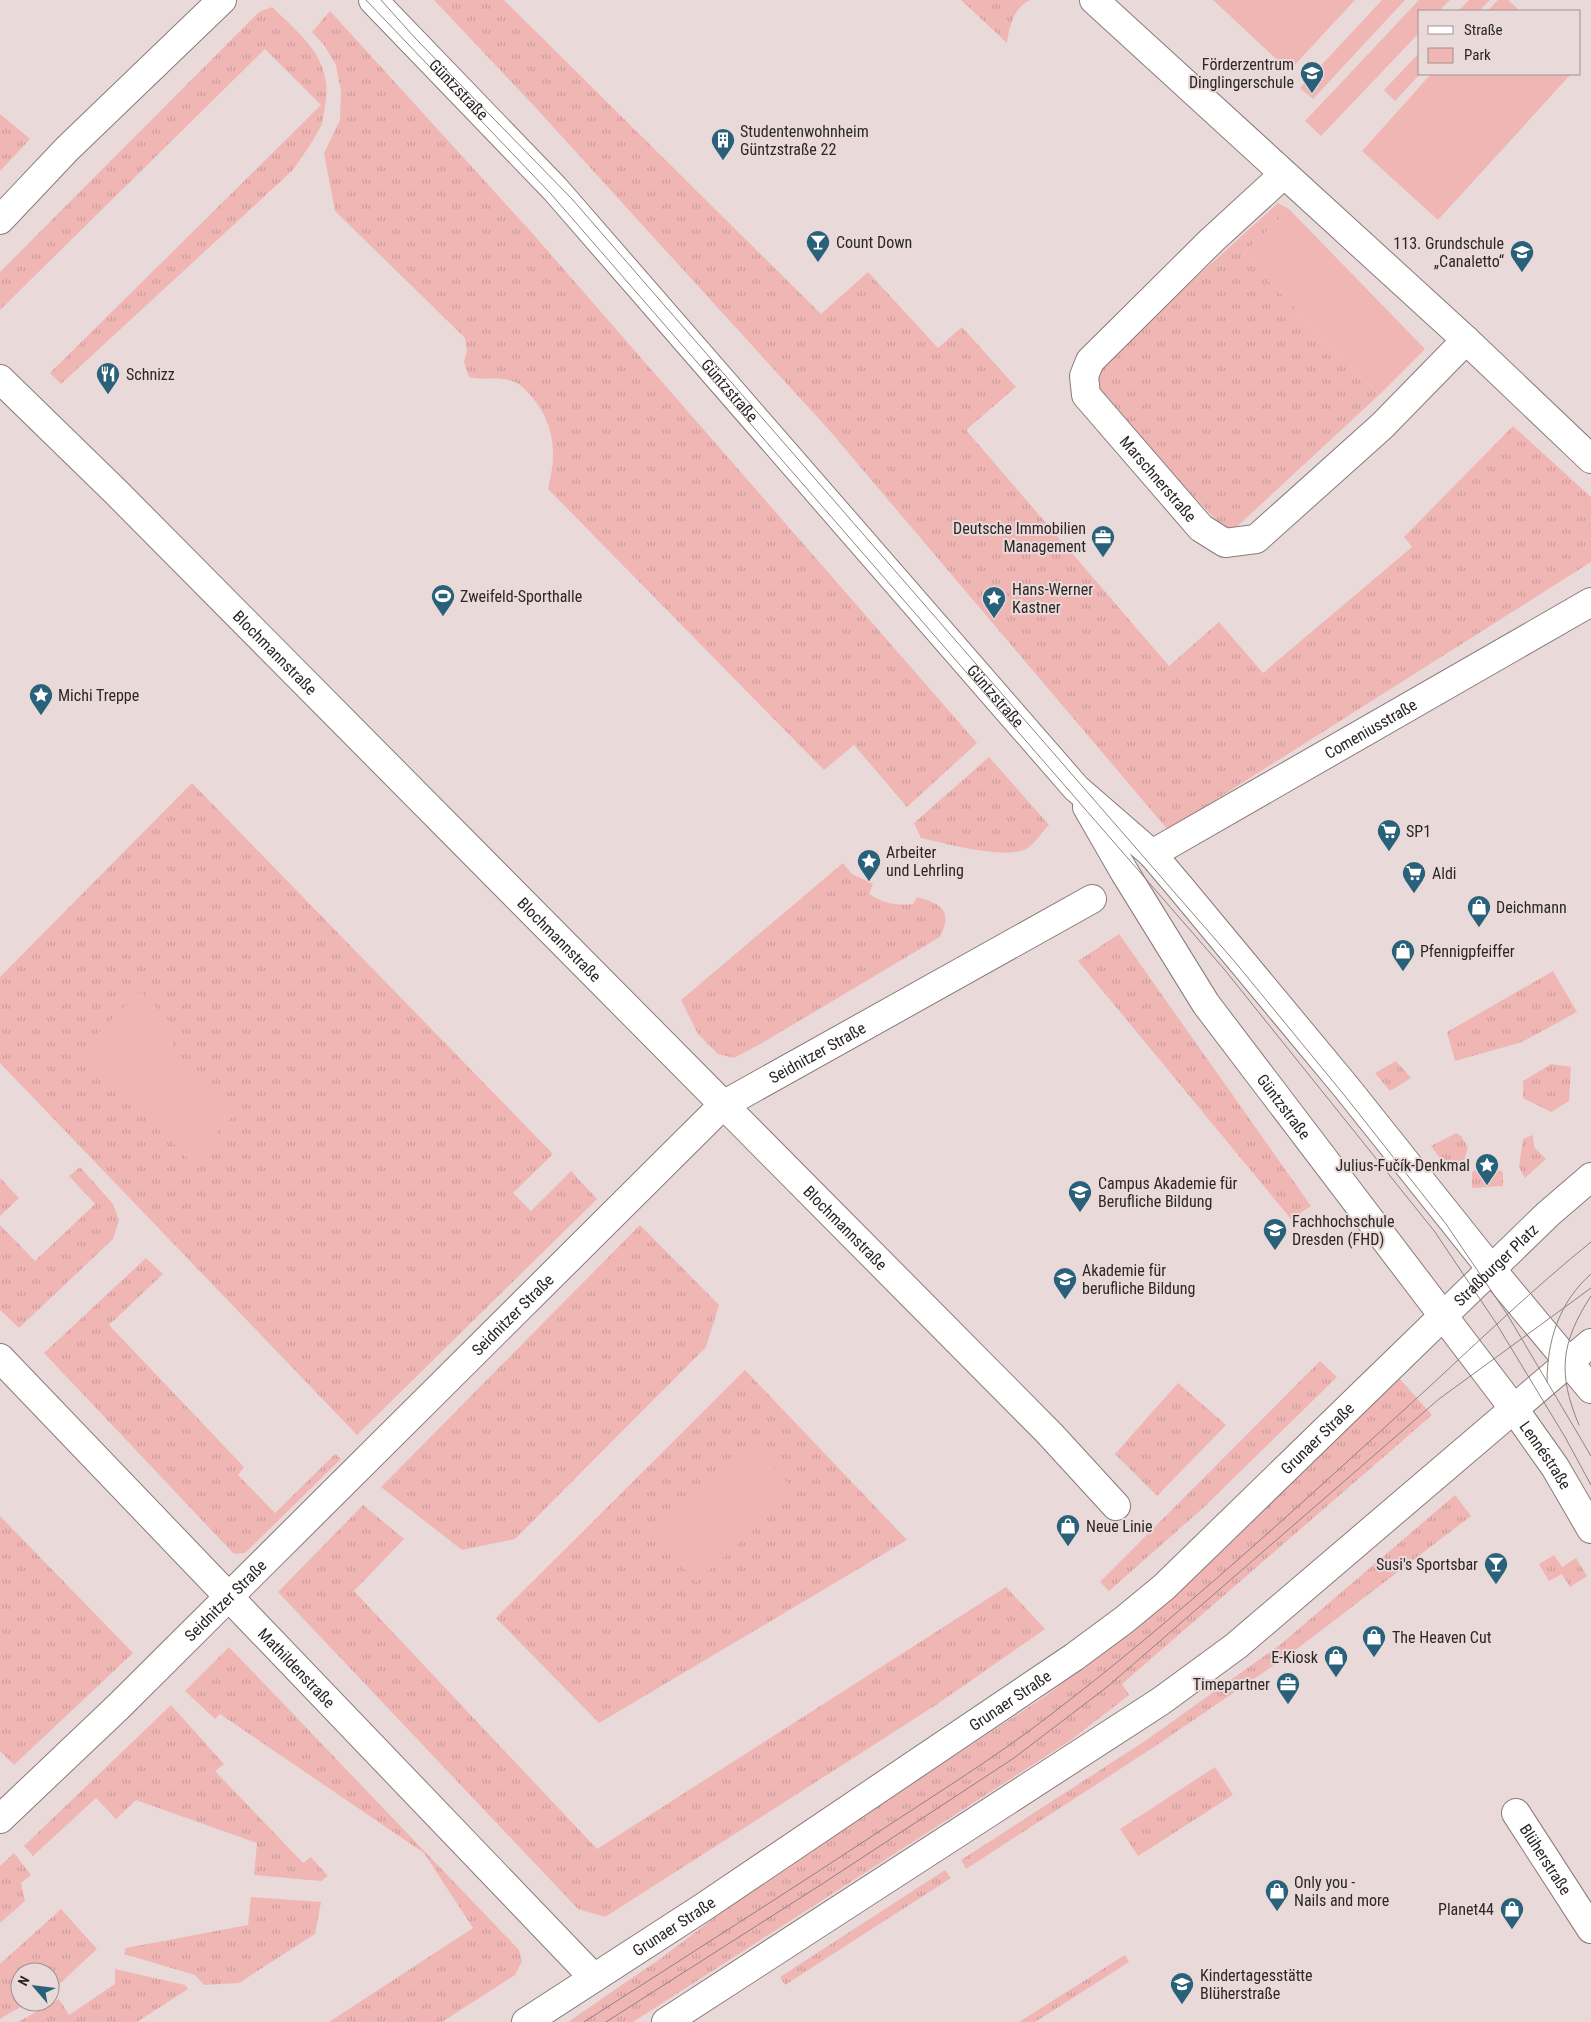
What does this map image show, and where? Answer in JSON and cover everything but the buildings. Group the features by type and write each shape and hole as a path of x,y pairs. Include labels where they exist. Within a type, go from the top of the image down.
{"street":[{"path":"0,220 66,149 222,0"},
{"name":"Güntzstraße","path":"373,0 555,189 1076,788 1152,854 1346,1086 1492,1270 1569,1361"},
{"path":"1094,0 1466,340 1591,459"},
{"name":"Marschnerstraße","path":"1283,174 1212,240 1090,361 1084,376 1086,396 1201,528 1225,543 1256,539 1382,426 1466,340"},
{"name":"Blochmannstraße","path":"0,379 116,492 1050,1434 1116,1506"},
{"name":"Comeniusstraße","path":"1152,854 1591,602"},
{"name":"Güntzstraße","path":"1076,788 1125,874 1206,1004 1514,1408"},
{"name":"Seidnitzer Straße","path":"0,1820 32,1791 229,1597 723,1105 1092,899"},
{"name":"Straßburger Platz","path":"1443,1316 1548,1214 1591,1177"},
{"name":"Grunaer Straße","path":"526,2022 710,1903 1066,1663 1124,1620 1164,1587 1443,1316"},
{"path":"666,2022 1161,1701 1236,1646 1591,1343"},
{"name":"Mathildenstraße","path":"0,1358 594,1978"},
{"path":"1569,1361 1591,1389"},
{"name":"Lennéstraße","path":"1514,1408 1555,1467 1591,1529"},
{"name":"Blüherstraße","path":"1516,1814 1591,1930"}],"green space":[{"path":"434,0 504,0 821,314 868,272 938,348 962,327 1016,387 966,430 1169,666 1219,622 1263,673 1412,547 1404,537 1513,426 1591,497 1591,562 1168,830 829,430 535,107"},
{"path":"961,0 1030,0 1024,3 1013,18 1007,43"},
{"path":"1213,0 1355,0 1289,71"},
{"path":"1382,0 1405,0 1313,99 1300,88"},
{"path":"1419,0 1450,0 1440,10 1418,10 1418,34 1321,136 1305,121"},
{"path":"1469,0 1490,0 1480,10 1459,10"},
{"path":"1498,0 1508,0 1519,10 1488,10"},
{"path":"272,7 313,50 325,75 327,90 325,106 323,120 317,134 293,170 61,384 50,373 321,105 265,49 0,310 0,272 259,12"},
{"path":"330,11 533,234 977,743 907,807 854,745 824,770 548,489 551,477 553,444 543,412 536,402 517,383 499,379 469,377 464,362 467,351 465,338 335,211 324,153 340,120 341,91 336,65 324,45 312,32"},
{"path":"1418,54 1419,75 1395,101 1384,90"},
{"path":"1430,75 1570,75 1438,220 1362,151"},
{"path":"0,114 30,139 0,171"},
{"path":"1278,203 1289,209 1243,254 1379,395 1229,534 1094,389 1095,369"},
{"path":"1289,209 1425,349 1379,395 1243,254"},
{"path":"989,757 1049,825 1031,846 1019,852 1006,853 976,850 921,838 914,823"},
{"path":"192,783 553,1154 513,1193 531,1211 571,1171 597,1199 357,1435 0,1063 0,977"},
{"path":"843,863 852,874 873,884 869,894 879,900 907,905 913,904 917,897 939,906 945,915 944,928 940,937 734,1058 718,1054 698,1034 681,1000"},
{"path":"1119,934 1311,1206 1291,1219 1078,961"},
{"path":"1553,971 1577,1012 1522,1042 1455,1061 1447,1032"},
{"path":"140,991 175,1027 172,1049 235,1114 190,1161 82,1049"},
{"path":"1396,1061 1411,1078 1390,1091 1375,1073"},
{"path":"1551,1064 1571,1067 1569,1101 1551,1112 1523,1098 1523,1081"},
{"path":"1456,1133 1461,1136 1468,1147 1463,1164 1451,1173 1431,1146"},
{"path":"1533,1135 1534,1147 1546,1159 1525,1178 1519,1167 1523,1139"},
{"path":"1481,1163 1503,1172 1503,1186 1472,1188 1472,1173"},
{"path":"80,1167 113,1204 119,1220 113,1239 19,1328 0,1310 0,1225 35,1261 95,1204 69,1176"},
{"path":"0,1178 19,1198 0,1216"},
{"path":"640,1225 719,1305 706,1347 515,1539 462,1550 381,1487"},
{"path":"146,1258 163,1274 109,1325 244,1467 238,1475 275,1513 335,1454 341,1459 245,1553 234,1554 44,1353"},
{"path":"1320,1361 1337,1377 1203,1508 1109,1591 1100,1582"},
{"path":"745,1370 907,1540 599,1723 496,1618"},
{"path":"1399,1378 1432,1415 1122,1684 1129,1695 1071,1740 633,2022 568,2022 664,1956 755,1887 1047,1695 1133,1629 1298,1478"},
{"path":"1178,1383 1226,1425 1157,1496 1115,1454"},
{"path":"750,1441 796,1492 696,1582 650,1531"},
{"path":"1455,1495 1471,1516 1289,1655 1151,1749 966,1869 961,1860 1145,1741 1281,1644"},
{"path":"363,1505 404,1539 354,1591 597,1849 1006,1587 1045,1629 936,1705 605,1917 578,1909 278,1592"},
{"path":"0,1516 133,1653 14,1765 0,1751"},
{"path":"1554,1555 1562,1567 1576,1558 1587,1576 1570,1587 1562,1574 1549,1581 1539,1564"},
{"path":"229,1647 519,1950 522,1961 515,1975 442,2022 329,2022 473,1928 424,1853 220,1714 215,1719 185,1691"},
{"path":"171,1705 224,1764 215,1771 303,1863 311,1857 328,1876 321,1881 254,1875 257,1843 136,1800 116,1819 96,1798 33,1856 24,1846"},
{"path":"1215,1767 1233,1795 1138,1856 1120,1829"},
{"path":"14,1853 31,1875 21,1883 25,1901 0,1923 0,1866"},
{"path":"945,1870 951,1878 785,1985 780,1977"},
{"path":"251,1897 321,1902 315,1934 239,1983 204,1985 195,1975 124,1954 126,1948 248,1925"},
{"path":"61,1909 97,1949 60,1983 60,1962 10,1962 10,2012 12,2012 0,2019 0,1964"},
{"path":"1125,1955 1129,1962 1035,2022 1019,2022"},
{"path":"115,1969 185,1985 188,1989 137,2022 18,2022 36,2012 60,2012 60,2001 69,2015 115,1984"}],"tram line":[{"path":"366,0 551,194 1224,969 1435,1232 1496,1323 1565,1437 1591,1485"},
{"path":"381,0 416,39 572,199 1235,962 1345,1096 1446,1224 1507,1314 1591,1456"},
{"path":"584,2022 946,1788 1045,1719 1144,1640 1240,1558 1529,1295 1591,1242"},
{"path":"1547,1382 1549,1352 1557,1323 1571,1297 1591,1274"},
{"path":"606,2022 1014,1758 1107,1687 1439,1399 1591,1288"},
{"path":"1579,1425 1567,1389 1565,1358 1573,1328 1591,1296"}],"place":[{"name":"Förderzentrum Dinglingerschule","path":"1312,94"},
{"name":"Studentenwohnheim Güntzstraße 22","path":"723,161"},
{"name":"Count Down","path":"818,263"},
{"name":"113. Grundschule „Canaletto“","path":"1522,273"},
{"name":"Schnizz","path":"108,395"},
{"name":"Deutsche Immobilien Management","path":"1103,558"},
{"name":"Zweifeld-Sporthalle","path":"443,617"},
{"name":"Hans-Werner Kastner","path":"994,619"},
{"name":"Michi Treppe","path":"41,716"},
{"name":"SP1","path":"1389,852"},
{"name":"Arbeiter und Lehrling","path":"869,882"},
{"name":"Aldi","path":"1414,894"},
{"name":"Deichmann","path":"1479,928"},
{"name":"Pfennigpfeiffer","path":"1403,972"},
{"name":"Julius-Fučík-Denkmal","path":"1487,1186"},
{"name":"Campus Akademie für Berufliche Bildung","path":"1080,1213"},
{"name":"Fachhochschule Dresden (FHD)","path":"1275,1251"},
{"name":"Akademie für berufliche Bildung","path":"1065,1300"},
{"name":"Neue Linie","path":"1068,1547"},
{"name":"Susi's Sportsbar","path":"1496,1585"},
{"name":"The Heaven Cut","path":"1374,1658"},
{"name":"E-Kiosk","path":"1336,1678"},
{"name":"Timepartner","path":"1288,1705"},
{"name":"Only you - Nails and more","path":"1277,1912"},
{"name":"Planet44","path":"1512,1930"},
{"name":"Kindertagesstätte Blüherstraße","path":"1182,2005"}]}
